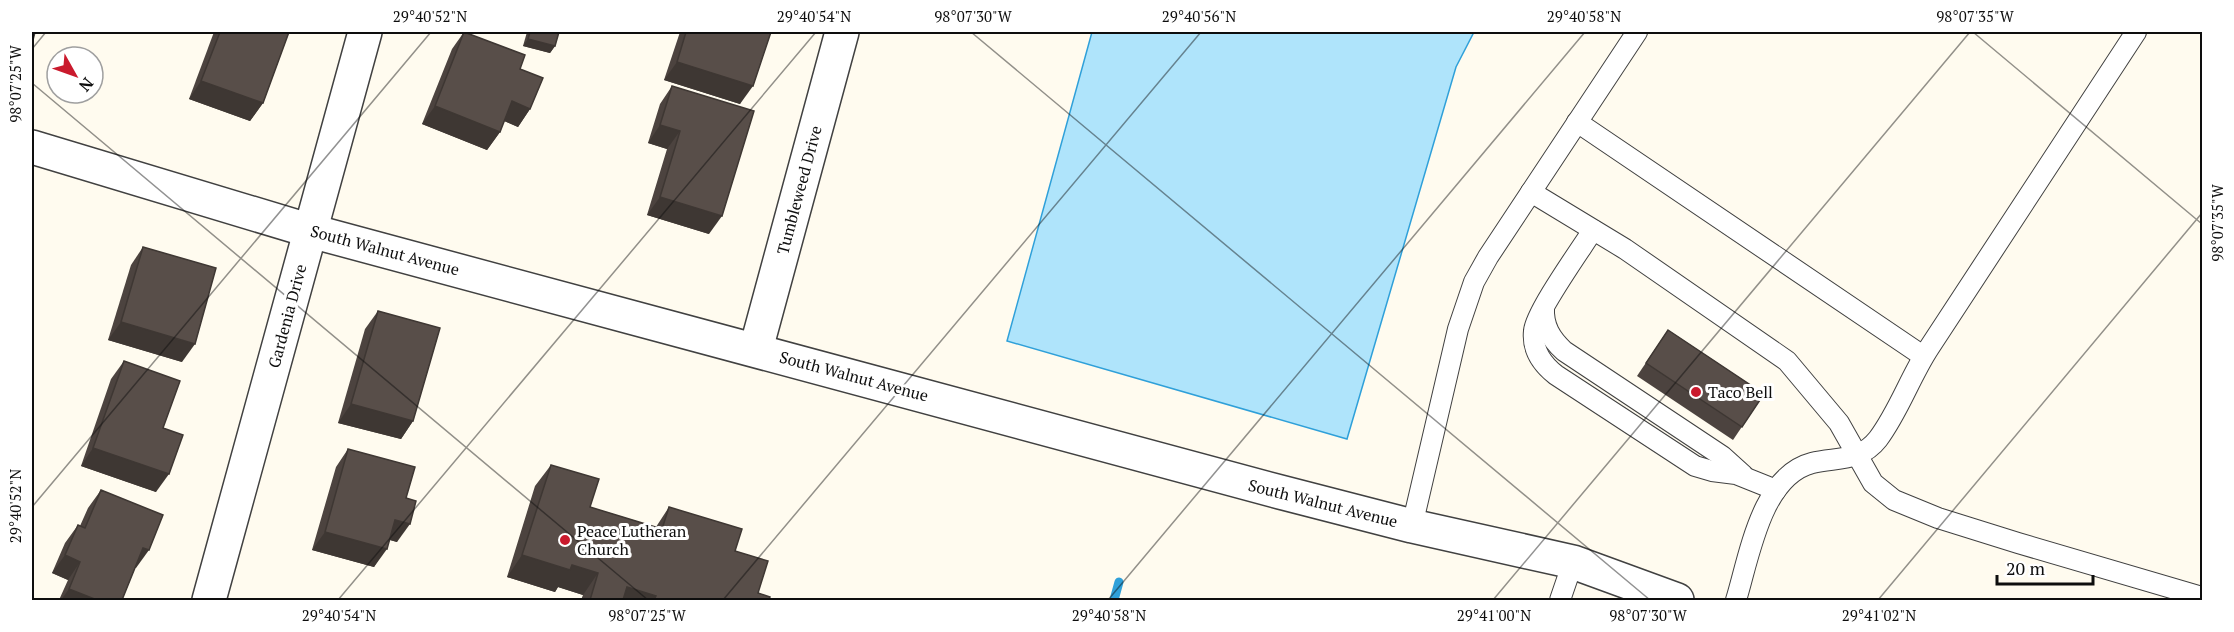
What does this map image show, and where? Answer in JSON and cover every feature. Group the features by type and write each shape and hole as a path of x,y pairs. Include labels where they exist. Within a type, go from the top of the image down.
{"street":[{"name":"Gardenia Drive","path":"209,600 365,32"},
{"name":"Tumbleweed Drive","path":"756,349 842,32"},
{"name":"South Walnut Avenue","path":"32,147 311,231 1412,526 1573,562 1676,600"}],"lane":[{"path":"1412,526 1465,306 1488,257 1637,32"},
{"path":"1736,600 1761,518 1776,490 1790,476 1806,466 1857,456 1876,441 1923,356 2136,32"},
{"path":"1577,122 1923,356"},
{"path":"1531,192 1593,230 1787,361 1839,423 1873,483 1894,500 1927,514 2018,543 2202,597"},
{"path":"1593,230 1544,308 1548,332 1564,351 1722,456 1747,478 1776,490"},
{"path":"1560,600 1573,562"}],"water":[{"path":"1092,32 1474,32 1456,67 1347,439 1007,341"}],"building":[{"path":"220,32 289,32 263,103 201,81"},
{"path":"464,32 525,55 520,69 543,78 530,109 512,101 500,132 435,106"},
{"path":"530,32 559,32 555,46 528,39"},
{"path":"686,32 771,32 753,86 677,62"},
{"path":"672,86 754,111 722,216 660,197 680,131 660,125"},
{"path":"143,247 216,268 195,344 121,322"},
{"path":"378,311 440,328 413,421 351,404"},
{"path":"1668,330 1764,394 1742,427 1646,363"},
{"path":"124,361 180,381 163,428 183,435 169,474 93,448"},
{"path":"348,449 415,467 406,498 416,501 410,524 395,520 387,549 325,532"},
{"name":"Peace Lutheran Church","path":"551,465 599,479 590,507 662,529 669,507 742,529 735,551 768,561 758,593 770,597 769,600 654,600 656,596 627,587 623,600 590,600 598,573 572,565 570,570 522,555"},
{"path":"101,490 163,515 149,550 143,548 122,600 97,600 69,589 80,562 65,555 78,525 85,528"}],"waterway":[{"path":"1114,600 1119,582"}],"place":[{"name":"Taco Bell","path":"1696,392"},
{"name":"Peace Lutheran Church","path":"565,540"}]}
